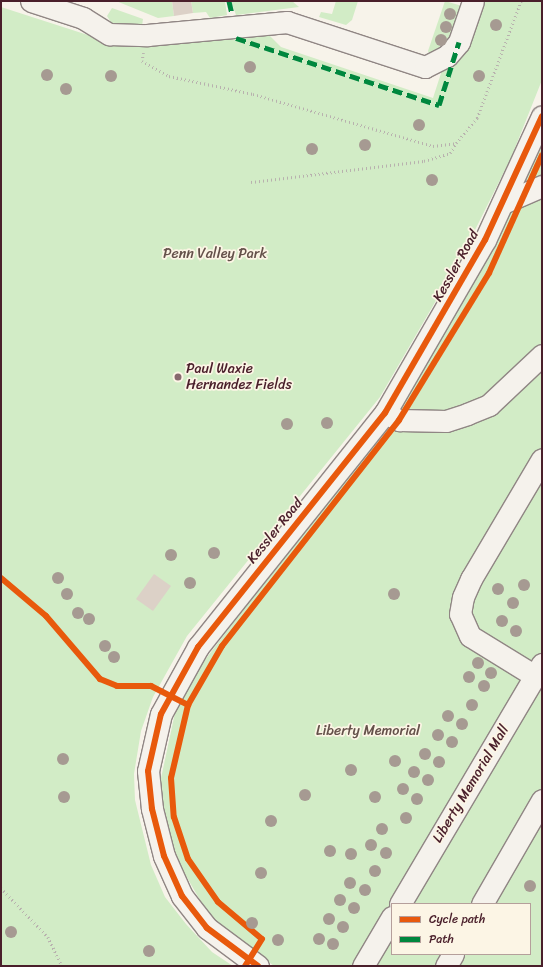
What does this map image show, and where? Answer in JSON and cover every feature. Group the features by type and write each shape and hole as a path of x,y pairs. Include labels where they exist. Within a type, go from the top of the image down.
{"street":[{"path":"31,1 83,18 109,34 180,31 287,22 425,67 447,56 459,42 473,1"},
{"name":"Kessler Road","path":"253,963 207,928 182,896 164,856 149,792 148,771 155,732 170,695 198,647 385,413 504,203 542,116"},
{"path":"504,203 542,186"},
{"path":"385,413 399,420 446,421 467,414 489,405 542,355"},
{"path":"538,670 470,636 460,614 463,597 471,579 542,459"},
{"name":"Liberty Memorial Mall","path":"401,903 538,670"},
{"path":"483,903 542,800"},
{"path":"363,966 391,919"},
{"path":"446,966 452,955"}],"path":[{"path":"251,182 424,161 450,153 456,143 477,118 521,1"},
{"path":"144,50 142,61 169,76 253,94 433,146 456,143"},
{"path":"1,888 48,937 62,966"}],"green space":[{"path":"116,1 172,1 174,16 158,18"},
{"path":"191,1 225,1 227,15 210,18 206,12 193,13"},
{"path":"231,1 292,1 299,7 236,15"},
{"path":"336,1 358,1 352,20 346,25 319,17 321,12 332,14"},
{"path":"445,1 462,6 452,39 430,56 428,51"},
{"name":"Penn Valley Park","path":"480,1 542,1 542,80 511,158 463,254 380,397 187,636 153,697 141,731 134,774 135,800 151,865 165,897 186,924 212,952 233,966 1,966 1,7 125,47 257,33 269,35 281,47 433,98 443,67"},
{"path":"112,8 143,19 142,26 112,24 107,16"},
{"name":"Liberty Memorial","path":"542,143 542,966 274,966 211,919 171,850 160,783 179,694 391,416 427,362 494,247"}],"building":[{"path":"172,1 191,1 193,13 174,16"},
{"path":"154,574 171,586 153,611 136,599"}],"marked path":[{"path":"229,1 232,14"},
{"path":"236,38 439,105 459,42"}],"cycle path":[{"path":"258,966 207,928 182,896 164,856 152,809 148,771 161,714 198,647 385,413 485,240 542,116"},
{"path":"188,705 222,646 399,420 489,273 542,155"},
{"path":"1,578 46,616 100,679 117,686 151,686 188,705 171,778 174,817 188,859 218,902 262,939 245,966"}],"place":[{"name":"Paul Waxie Hernandez Fields","path":"178,377"}]}
